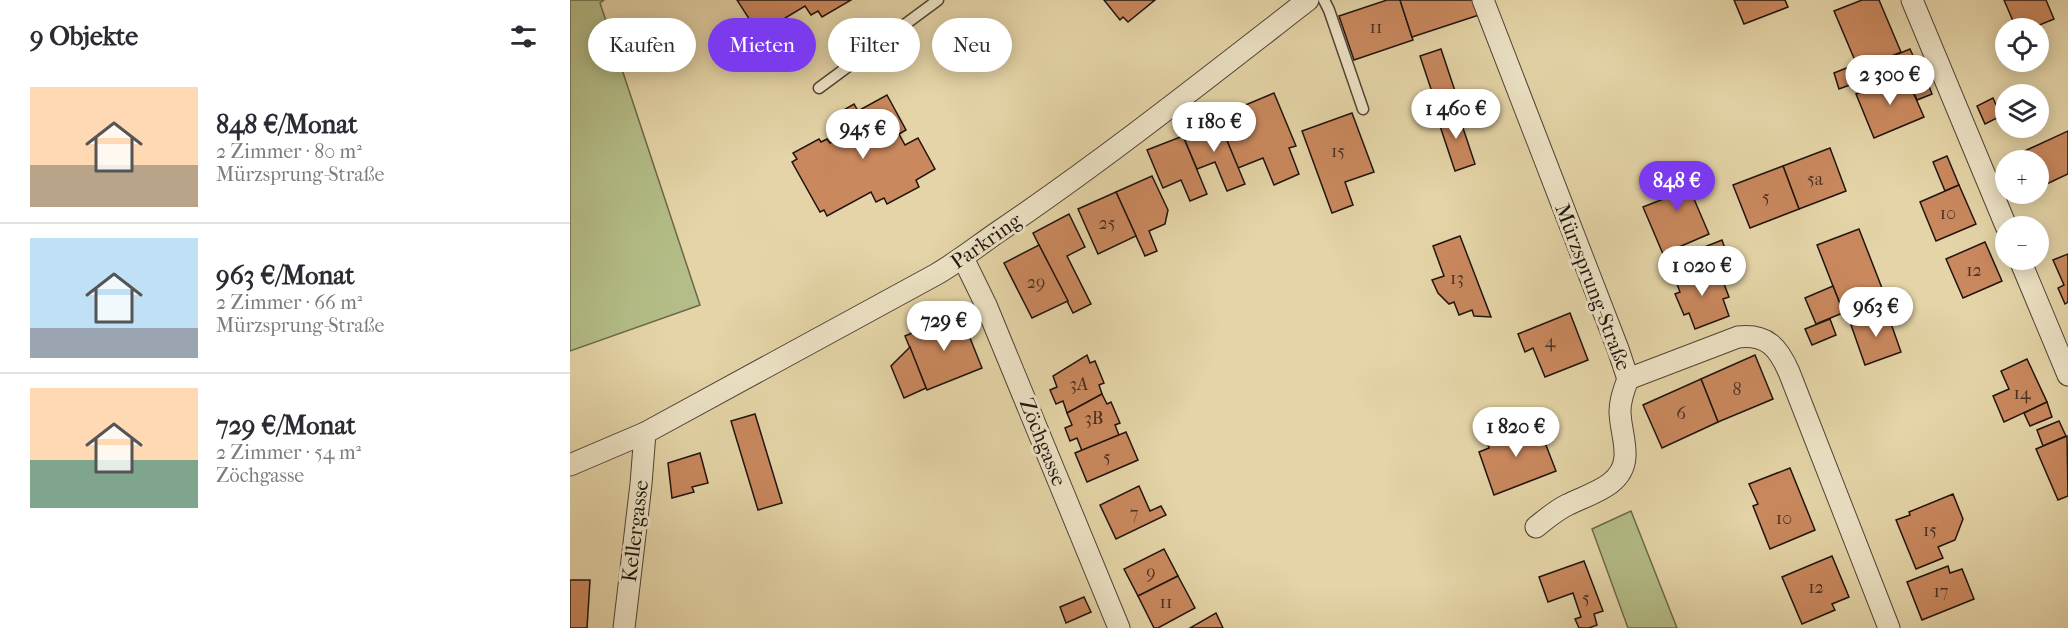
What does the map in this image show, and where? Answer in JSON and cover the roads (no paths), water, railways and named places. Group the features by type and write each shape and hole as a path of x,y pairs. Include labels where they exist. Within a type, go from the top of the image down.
{"street":[{"name":"Parkring","path":"570,465 645,433 925,281 963,258 1069,184 1308,0"},
{"name":"Mürzsprung-Straße","path":"1483,0 1628,379 1738,337 1751,336 1766,340 1777,349 1789,372 1889,628"},
{"path":"1912,0 2002,216"},
{"name":"Zöchgasse","path":"963,258 986,305 1119,628"},
{"path":"2024,270 2068,375"},
{"path":"1536,527 1556,512 1611,484 1618,475 1625,461 1620,410 1628,379"},
{"name":"Kellergasse","path":"624,628 645,433"}],"lane":[{"path":"819,88 923,5 938,0"},
{"path":"1324,0 1363,109"}]}
